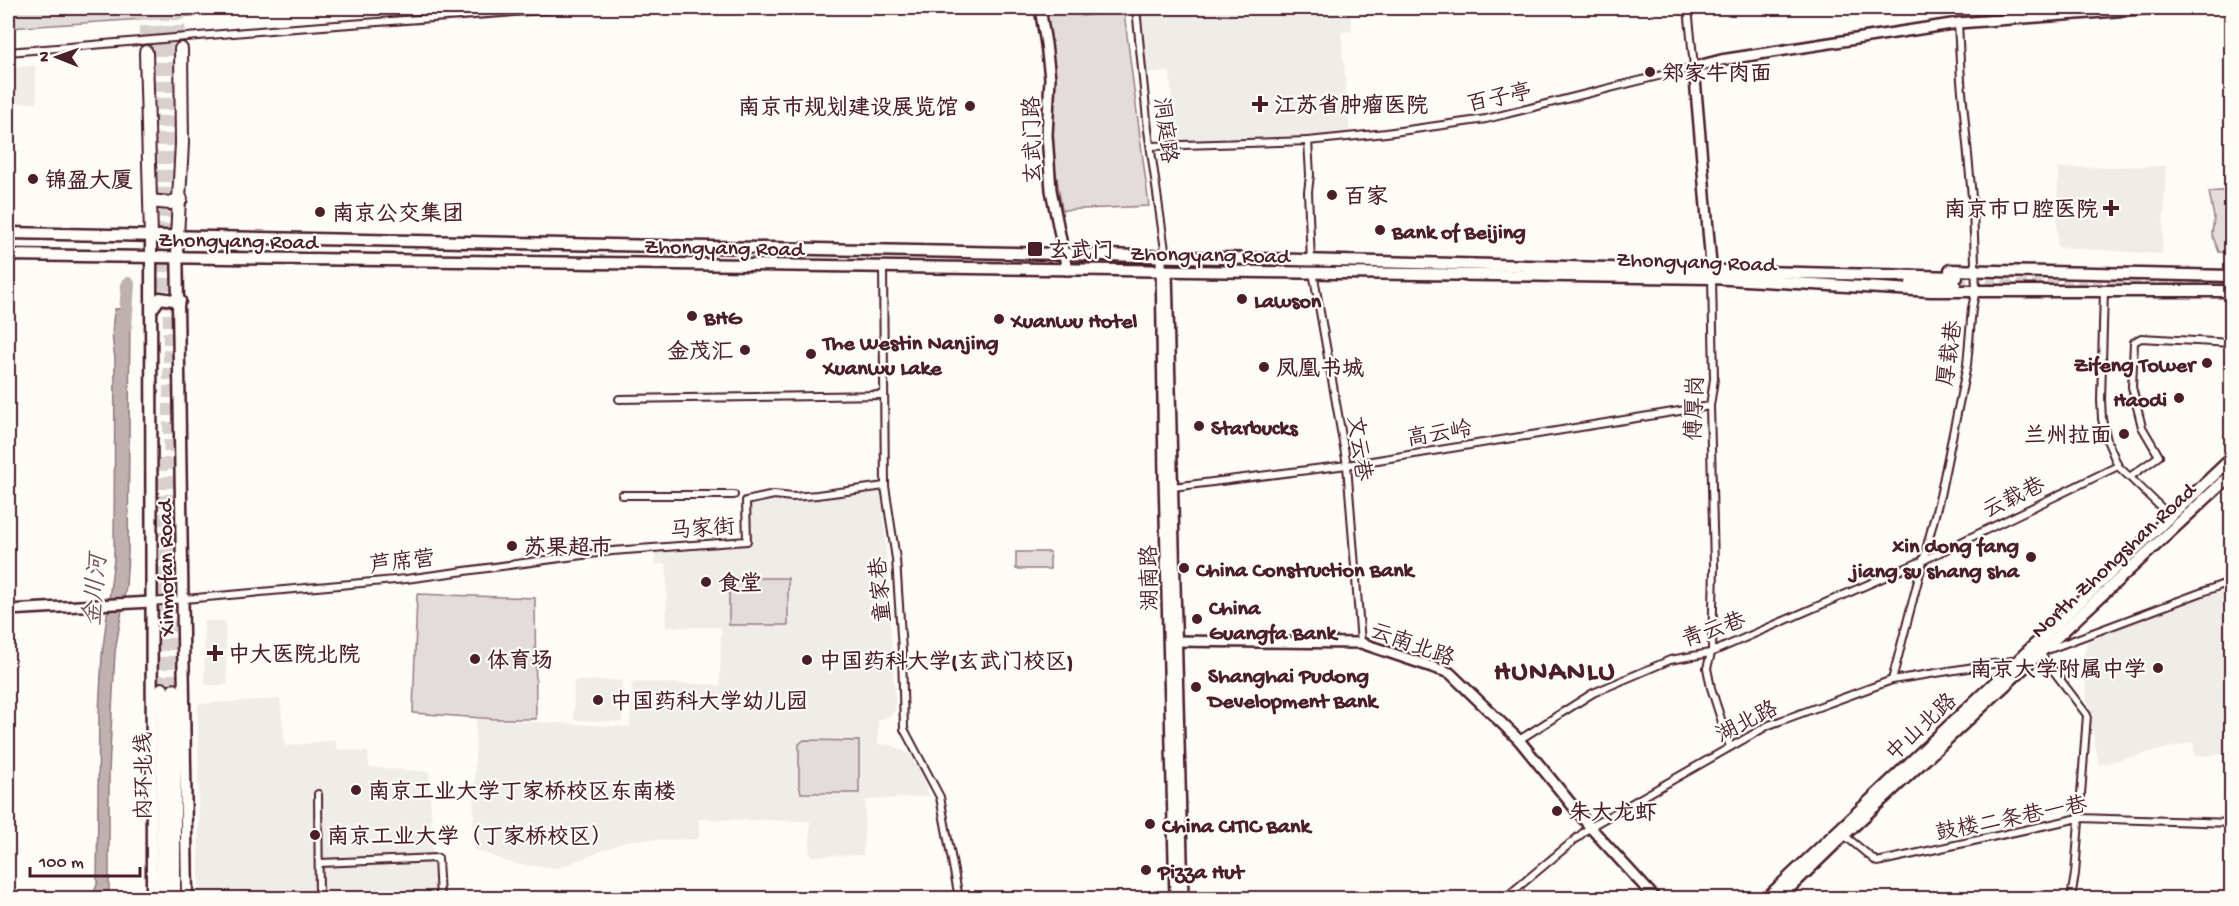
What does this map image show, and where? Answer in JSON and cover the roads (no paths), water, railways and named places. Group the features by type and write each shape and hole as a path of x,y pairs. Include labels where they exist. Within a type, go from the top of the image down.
{"highway":[{"path":"177,237 181,199 180,49"},
{"path":"146,52 151,237"},
{"path":"150,201 170,203 181,199"},
{"name":"内环北线","path":"168,689 169,883 176,898"},
{"name":"内环北线","path":"162,898 169,883"}],"main road":[{"name":"Zhongyang Road","path":"8,233 1164,256 1957,280 1851,273"},
{"name":"Xinmofan Road","path":"151,237 152,898"},
{"name":"Xinmofan Road","path":"177,237 180,301 187,898"},
{"name":"Zhongyang Road","path":"8,255 1164,272 1712,274 1851,273 1922,269 2232,276"},
{"name":"Zhongyang Road","path":"1712,274 1931,291 2232,291"},
{"path":"152,309 160,298 180,301"},
{"name":"中山北路","path":"1767,898 2018,660 2174,520 2232,458"},
{"name":"North Zhongshan Road","path":"1779,898 2040,653 2174,520 2232,474"}],"street":[{"path":"8,52 570,8"},
{"name":"玄武门路","path":"1040,8 1050,78 1047,135 1051,190 1067,270"},
{"name":"洞庭路","path":"1136,8 1164,256"},
{"path":"1688,8 1694,67 1721,60 1958,23 2109,9 2155,8"},
{"name":"厚载巷","path":"1892,680 1940,496 1967,365 1972,308 1976,290 1973,208 1958,23"},
{"name":"百子亭","path":"1151,146 1308,141 1486,119 1694,67"},
{"name":"傅厚岗","path":"1694,67 1712,274 1714,379 1710,406 1714,566 1712,650 1707,668 1730,747"},
{"path":"1308,141 1311,260"},
{"name":"湖南路","path":"1164,256 1175,898"},
{"name":"文云巷","path":"1311,260 1347,465 1361,643"},
{"name":"童家巷","path":"883,268 885,486 896,559 904,729 940,797 959,898"},
{"name":"湖南路","path":"1164,272 1173,487 1172,641 1183,898"},
{"path":"2104,290 2102,419 2107,440 2118,466 2131,476 2174,520"},
{"path":"2131,476 2159,456 2142,427 2132,387 2134,342 2140,338 2232,343"},
{"path":"619,399 884,395"},
{"name":"高云岭","path":"1173,487 1347,465 1710,406"},
{"name":"云载巷","path":"1924,560 2118,466"},
{"name":"马家街","path":"623,551 747,541 746,501 774,495 792,497 817,495 885,486"},
{"path":"622,495 734,495"},
{"name":"芦席营","path":"151,602 406,579 623,551"},
{"name":"青云巷","path":"1519,740 1593,693 1670,660 1710,653 1924,560"},
{"name":"湖北路","path":"1505,898 1590,827 1769,725 1892,680 2018,660 2232,581"},
{"path":"8,609 151,602"},
{"name":"云南北路","path":"1172,641 1361,643 1450,673 1519,740 1590,827 1655,898"},
{"path":"2040,653 2087,715 2076,874 2071,898"},
{"path":"318,794 319,898"},
{"name":"鼓楼二条巷一巷","path":"1844,835 1877,862 2079,818 2232,822"},
{"path":"320,863 438,858 440,898"}],"waterway":[{"name":"金川河","path":"125,326 128,284"}],"tunnel":[{"path":"144,8 146,52"},
{"path":"155,8 158,59 160,303"},
{"path":"168,8 169,419 174,690"},
{"path":"178,8 181,49"},
{"path":"2115,279 2232,281"},
{"path":"1957,284 2124,286"},
{"path":"161,459 162,689"}],"place":[{"name":"郑家牛肉面","path":"1650,72"},
{"name":"江苏省肿瘤医院","path":"1260,104"},
{"name":"南京市规划建设展览馆","path":"970,106"},
{"name":"锦盈大厦","path":"33,179"},
{"name":"百家","path":"1332,195"},
{"name":"南京市口腔医院","path":"2111,208"},
{"name":"南京公交集团","path":"320,212"},
{"name":"Bank of Beijing","path":"1380,230"},
{"name":"玄武门","path":"1035,249"},
{"name":"Lawson","path":"1242,299"},
{"name":"BHG","path":"692,316"},
{"name":"Xuanwu Hotel","path":"999,319"},
{"name":"金茂汇","path":"745,350"},
{"name":"The Westin Nanjing Xuanwu Lake","path":"811,354"},
{"name":"Zifeng Tower","path":"2207,363"},
{"name":"凤凰书城","path":"1264,367"},
{"name":"Haodi","path":"2179,398"},
{"name":"Starbucks","path":"1199,426"},
{"name":"兰州拉面","path":"2124,434"},
{"name":"苏果超市","path":"512,546"},
{"name":"xin dong fang jiang su shang sha","path":"2031,557"},
{"name":"China Construction Bank","path":"1184,568"},
{"name":"食堂","path":"706,582"},
{"name":"China Guangfa Bank","path":"1197,619"},
{"name":"中大医院北院","path":"215,653"},
{"name":"体育场","path":"475,659"},
{"name":"中国药科大学(玄武门校区)","path":"807,660"},
{"name":"南京大学附属中学","path":"2158,668"},
{"name":"Shanghai Pudong Development Bank","path":"1196,687"},
{"name":"中国药科大学幼儿园","path":"598,700"},
{"name":"南京工业大学丁家桥校区东南楼","path":"356,790"},
{"name":"朱大龙虾","path":"1557,811"},
{"name":"China CITIC Bank","path":"1150,824"},
{"name":"南京工业大学（丁家桥校区）","path":"315,835"},
{"name":"Pizza Hut","path":"1146,870"}],"district":[{"name":"HUNANLU","path":"1555,669"}]}
